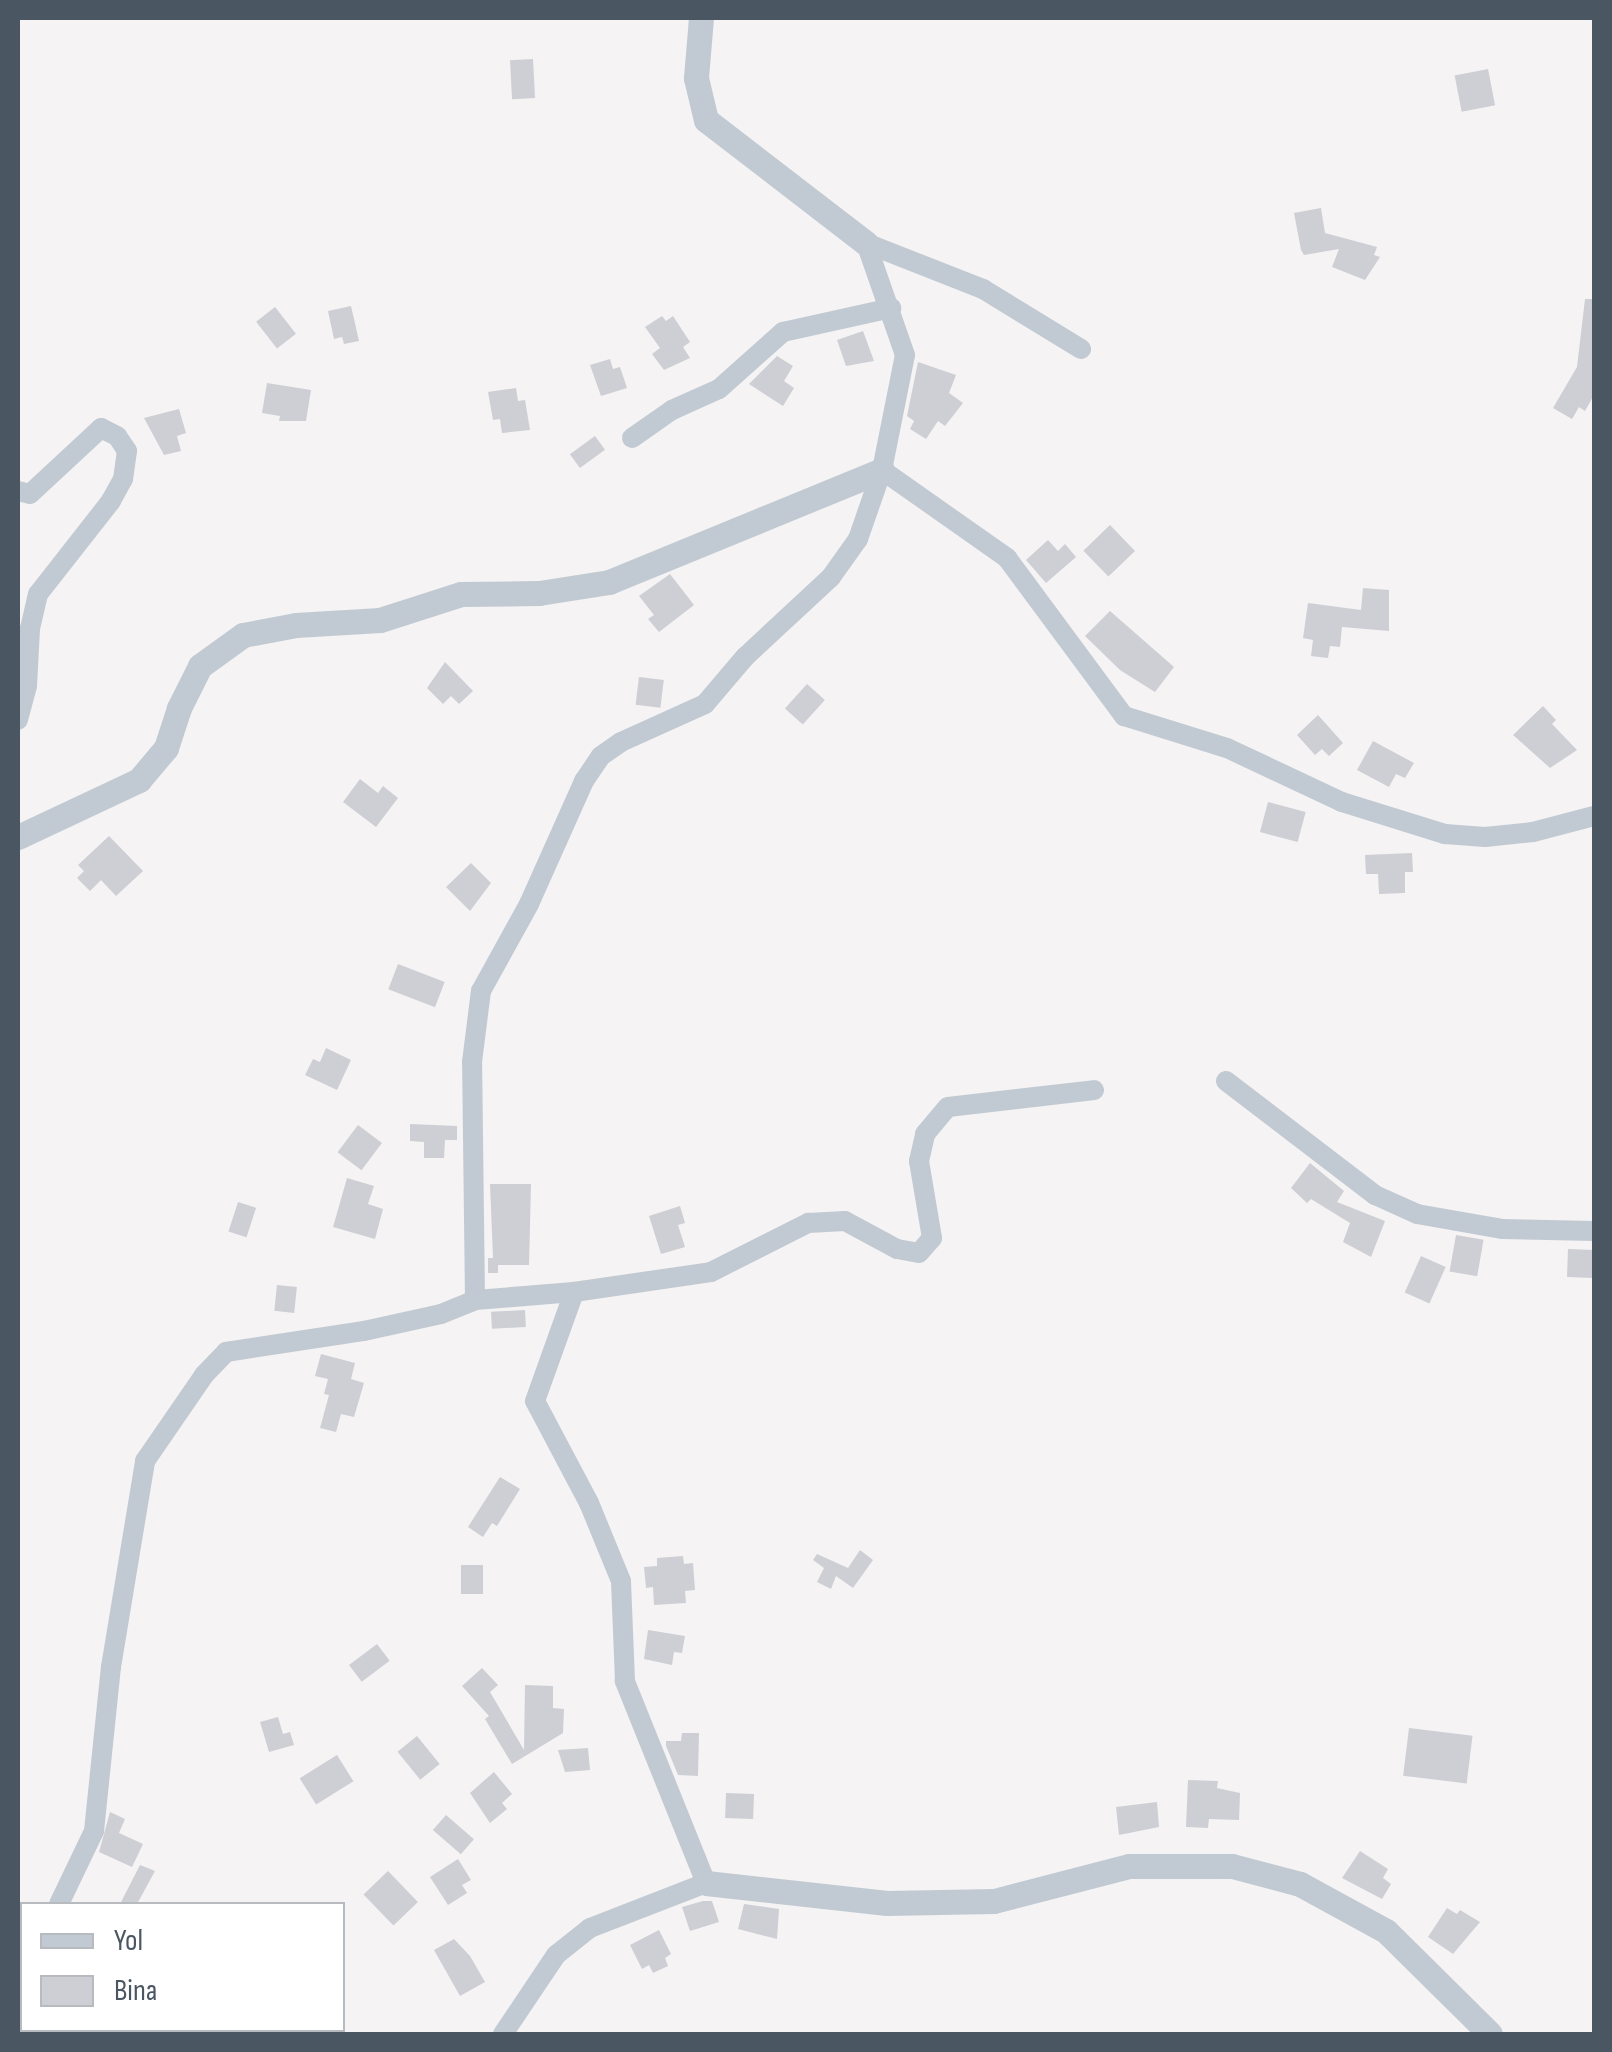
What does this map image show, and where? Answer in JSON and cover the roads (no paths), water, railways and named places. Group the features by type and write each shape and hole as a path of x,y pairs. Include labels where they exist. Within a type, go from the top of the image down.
{"street":[{"path":"701,18 696,78 706,120 866,243 983,289 1081,348"},
{"path":"475,1300 472,1062 481,991 529,904 584,782 601,756 621,742 706,704 745,657 831,576 858,539 882,470 904,355 866,243"},
{"path":"632,438 672,410 719,389 783,332 891,308"},
{"path":"18,490 30,494 101,428 116,436 126,452 122,480 111,501 38,594 30,629 27,686 18,720"},
{"path":"882,470 1007,558 1124,716 1227,748 1342,802 1445,834 1485,837 1533,832 1594,816"},
{"path":"18,837 138,780 166,748 179,708 200,666 243,635 296,626 380,620 461,594 539,593 609,582 882,470"},
{"path":"1226,1081 1375,1195 1417,1214 1502,1230 1594,1232"},
{"path":"60,1902 94,1831 111,1667 146,1460 204,1375 226,1352 364,1332 441,1314 475,1300 574,1292 711,1272 808,1223 845,1222 897,1249 919,1253 932,1238 919,1160 925,1134 948,1107 1094,1090"},
{"path":"574,1292 535,1401 589,1503 621,1581 624,1681 706,1883"},
{"path":"503,2034 556,1955 590,1928 706,1883 887,1902 994,1901 1129,1866 1232,1866 1300,1884 1386,1931 1490,2034"}]}
